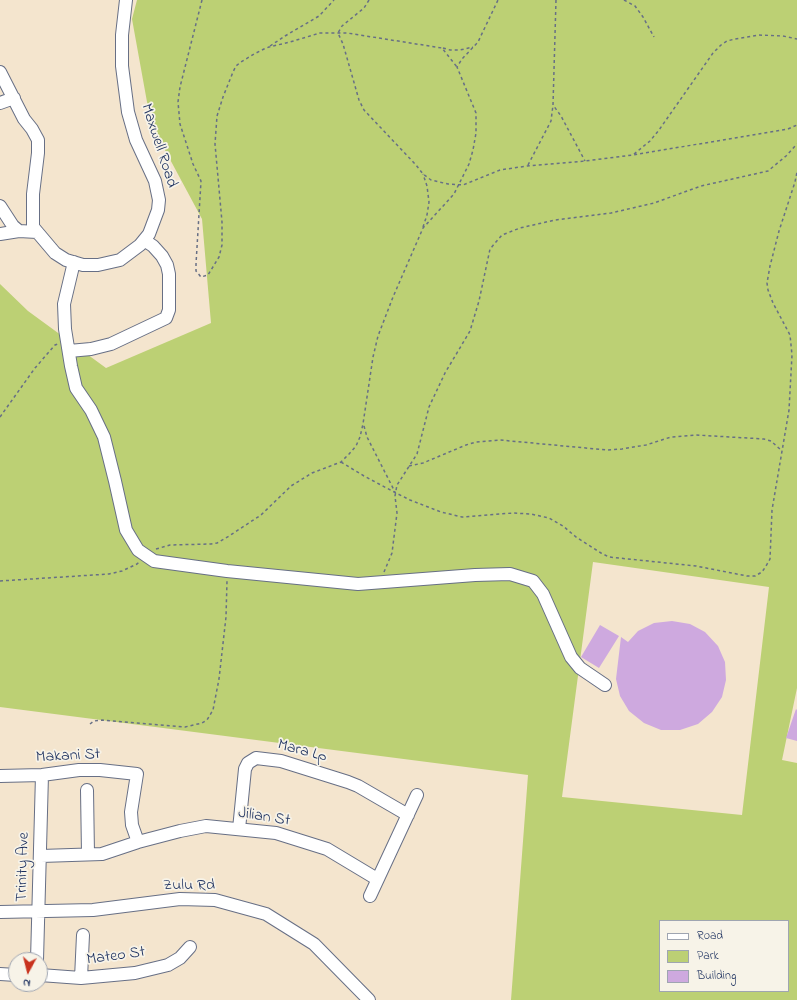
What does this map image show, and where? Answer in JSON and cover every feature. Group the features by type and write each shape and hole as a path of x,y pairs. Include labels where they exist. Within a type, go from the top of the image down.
{"street":[{"name":"Maxwell Road","path":"0,72 24,119 38,140 33,194 33,227 54,253 66,260 83,265 98,266 120,260 140,246 149,234 158,210 159,200 155,181 136,140 128,112 122,66 122,35 126,0"},
{"path":"0,103 14,98"},
{"path":"0,206 13,226 19,231"},
{"path":"0,234 19,231 37,232"},
{"path":"68,347 91,349 111,344 166,318 169,310 169,274 167,265 162,256 144,240"},
{"path":"74,262 64,304 65,329 76,388 91,410 104,436 126,530 138,550 154,561 227,571 358,584 475,575 510,574 533,581 544,594 571,657 580,668 605,685"},
{"name":"Mara Lp","path":"239,829 245,768 250,761 258,758 281,761 348,782 358,786 408,815"},
{"name":"Makani St","path":"0,776 42,775 86,770 137,774 131,812 132,825 138,842"},
{"name":"Trinity Ave","path":"37,952 42,775"},
{"path":"87,790 88,854"},
{"path":"370,896 418,794"},
{"name":"Jilian St","path":"41,856 102,854 138,842 206,826 276,833 327,849 378,879"},
{"name":"Zulu Rd","path":"0,912 93,910 180,898 216,900 266,914 314,944 369,1000"},
{"path":"81,978 83,935"},
{"name":"Mateo St","path":"48,976 81,978 135,973 168,965 180,958 190,947"}],"path":[{"path":"202,0 180,87 178,102 180,124 201,181 196,264 196,271 201,278 208,275 219,257 222,246 222,222 215,144 217,116 236,66 254,54 269,47 320,33 347,33 450,50 460,50 473,47"},
{"path":"269,47 319,16 334,0"},
{"path":"338,33 342,26 364,8 369,0"},
{"path":"457,67 462,59 478,42 498,0"},
{"path":"527,166 551,121 553,105 556,0"},
{"path":"624,0 635,6 654,37"},
{"path":"338,33 343,44 359,100 364,110 424,174 431,180 448,184 463,185 500,170 633,155 788,129 797,125"},
{"path":"633,155 650,141 659,130 713,53 721,45 734,39 759,35 783,36 797,39"},
{"path":"423,228 454,194 468,164 473,150 476,133 476,113 457,67 442,48"},
{"path":"553,105 561,116 585,161"},
{"path":"380,583 392,553 397,513 396,493 398,485 416,454 429,407 445,373 470,330 479,301 490,249 502,235 520,228 555,220 611,213 654,203 701,186 768,171 786,156 797,144"},
{"path":"341,462 410,500 441,512 453,515 471,516 513,513 531,514 549,518 563,526 576,537 609,557 696,566 746,576 755,576 762,572 770,559 772,510 789,410 792,355 790,335 772,303 767,283 777,238 797,172"},
{"path":"0,581 108,574 122,571 137,564 153,550 170,545 203,545 217,543 230,536 261,514 291,486 312,473 341,462 356,446 360,438 373,357 378,336 427,215 429,202 424,174"},
{"path":"0,417 35,368 55,345 68,347"},
{"path":"363,424 367,437 396,493"},
{"path":"409,466 423,463 476,442 500,440 607,450 646,445 672,437 696,435 764,439 771,441 782,451"},
{"path":"90,724 94,721 102,720 180,728 202,723 207,720 214,710 219,679 226,618 227,571"}],"green space":[{"path":"137,0 797,0 797,688 782,760 797,763 797,1000 511,1000 528,775 0,707 0,284 28,311 106,368 211,323 202,219 151,124 132,19","holes":["593,562 769,587 742,815 562,797"]}],"building":[{"path":"672,621 690,624 705,632 718,646 725,662 726,680 722,697 712,712 698,724 680,730 661,730 644,723 629,711 620,696 616,679 621,637 628,642 638,631 654,623"},
{"path":"600,625 619,636 599,668 581,657"},
{"path":"796,709 797,710 797,741 786,738"}]}
